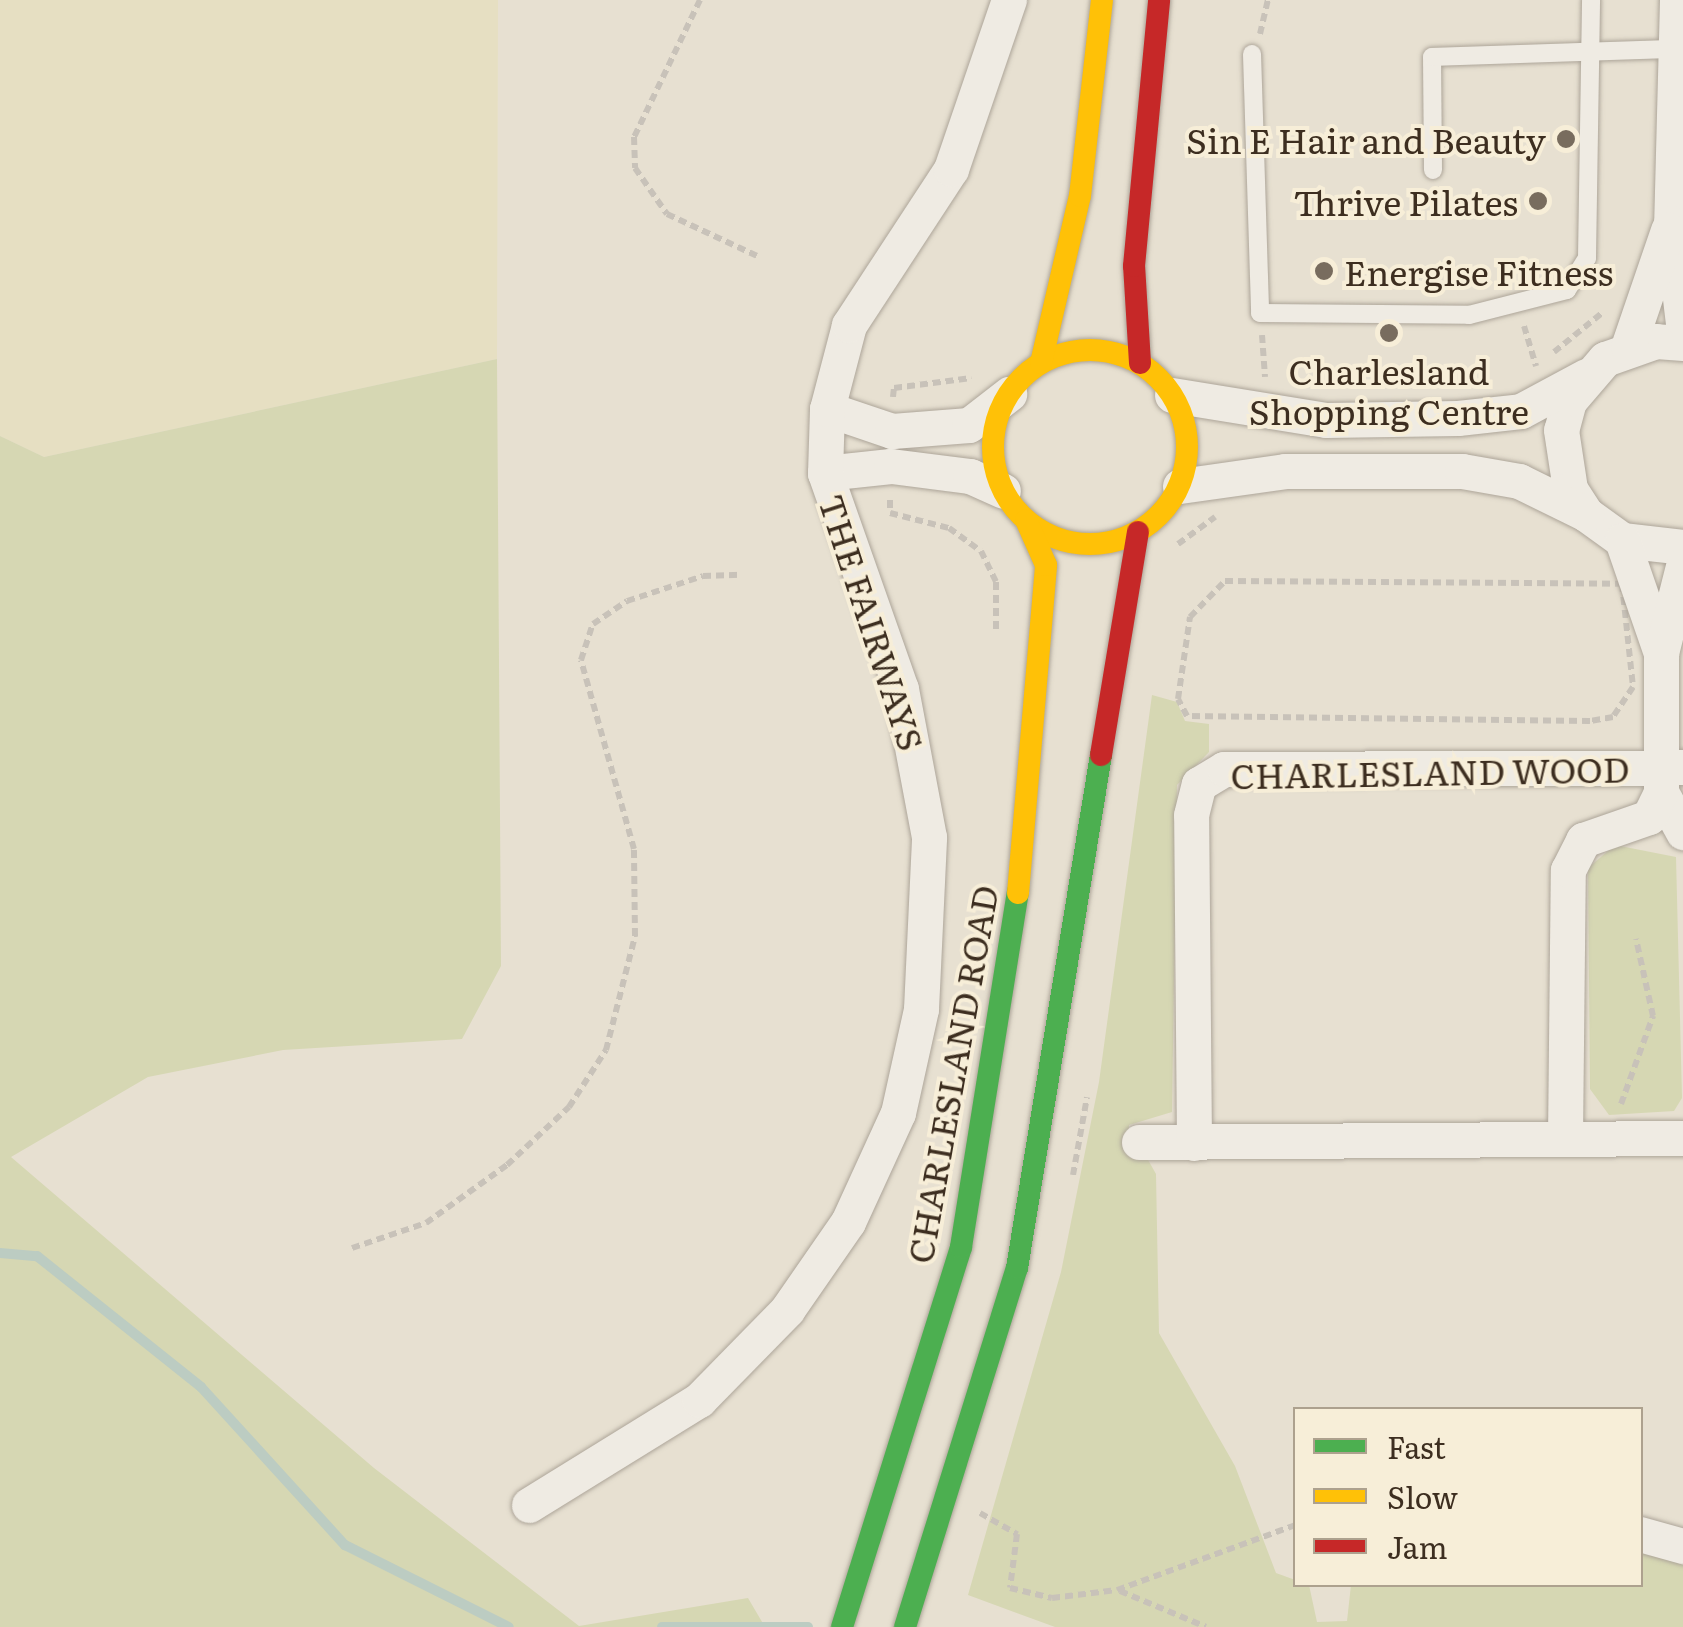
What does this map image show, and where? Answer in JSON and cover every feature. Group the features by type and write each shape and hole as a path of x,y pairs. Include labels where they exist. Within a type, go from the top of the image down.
{"main road":[{"path":"1041,363 1080,196 1102,0"},
{"path":"1140,363 1134,266 1159,0"},
{"path":"905,1627 1017,1268 1138,532 1180,486 1187,447 1172,395 1140,363 1097,350 1041,363 1009,394 993,448 1003,491 1026,520 1069,542 1138,532"},
{"name":"CHARLESLAND ROAD","path":"842,1627 857,1590 961,1248 989,1094 1020,882 1042,634 1046,565 1026,520"}],"street":[{"name":"THE FAIRWAYS","path":"529,1505 699,1400 787,1310 848,1222 898,1113 921,1009 929,837 901,688 826,474 827,410 850,325 951,169 1009,0"},
{"path":"1678,0 1670,223 1683,324"},
{"path":"1628,347 1670,223"},
{"path":"1172,395 1326,420 1458,418 1522,411 1586,376 1628,347 1683,343"},
{"path":"1586,376 1569,401 1561,460 1586,514"},
{"name":"THE FAIRWAYS","path":"826,474 892,448 969,425 1009,394"},
{"name":"THE FAIRWAYS","path":"827,410 892,448 1003,491"},
{"path":"1180,486 1285,470 1462,471 1519,481 1586,514 1622,540 1683,547"},
{"name":"CHARLESLAND WOOD","path":"1622,540 1660,653 1669,776 1683,832"},
{"name":"CHARLESLAND WOOD","path":"1660,653 1683,566"},
{"name":"CHARLESLAND WOOD","path":"1194,1143 1191,815 1199,784 1224,769 1669,776"},
{"name":"CHARLESLAND WOOD","path":"1565,1139 1568,870 1583,840 1648,817 1669,776"},
{"path":"1140,1142 1683,1138"},
{"path":"1643,1535 1683,1546"}],"lane":[{"path":"1252,54 1260,313 1469,316 1567,290 1587,258 1591,0"},
{"path":"1432,170 1432,57 1592,48 1676,49"}],"path":[{"path":"700,0 634,137 636,168 667,214 757,256"},
{"path":"1522,304 1536,367"},
{"path":"1260,313 1266,388"},
{"path":"985,365 971,378 894,388 890,513 949,528 981,551 996,582 996,637"},
{"path":"352,1248 426,1223 507,1165 569,1107 606,1050 635,936 634,849 582,660 593,624 627,601 703,576 741,575"},
{"path":"1225,582 1622,584 1633,687 1613,717 1208,720 1187,716 1178,698 1190,617 1225,582"},
{"path":"1620,1138 1624,1094 1652,1016 1636,939"},
{"path":"973,1510 1013,1524 1010,1588 1052,1598 1117,1590 1293,1526"},
{"path":"1117,1590 1206,1627"}],"shaded area":[{"path":"0,0 498,0 497,359 44,457 0,436"}],"green space":[{"path":"497,359 501,966 462,1039 283,1050 148,1077 11,1157 374,1468 579,1626 748,1598 765,1627 0,1627 0,436 44,457"},
{"path":"1152,695 1177,702 1185,721 1209,724 1209,752 1177,785 1172,1112 1129,1125 1129,1156 1147,1158 1156,1174 1159,1333 1235,1466 1276,1573 1293,1579 1293,1587 1309,1587 1317,1622 1347,1621 1351,1587 1643,1587 1643,1549 1683,1561 1683,1627 1055,1627 968,1595 1061,1272 1099,1082"},
{"path":"1615,845 1676,857 1682,1098 1674,1111 1609,1115 1590,1089 1588,868"}],"waterway":[{"path":"0,1253 37,1256 201,1387 345,1545 509,1627"},
{"path":"662,1627 808,1627"}],"traffic: fast":[{"path":"905,1627 1017,1268 1101,755"},
{"path":"842,1627 961,1247 1018,893"}],"traffic: slow":[{"path":"1041,363 1080,196 1102,0"},
{"path":"1090,350 1127,358 1158,379 1179,410 1187,447 1179,484 1158,515 1127,536 1090,544 1053,536 1022,515 1001,484 993,447 1001,410 1022,379 1053,358 1090,350"},
{"path":"1018,893 1046,565 1026,520"}],"traffic: jam":[{"path":"1140,363 1134,266 1159,0"},
{"path":"1101,755 1138,532"}],"place":[{"name":"Sin E Hair and Beauty","path":"1566,139"},
{"name":"Thrive Pilates","path":"1538,201"},
{"name":"Energise Fitness","path":"1324,271"},
{"name":"Charlesland Shopping Centre","path":"1389,333"}]}
